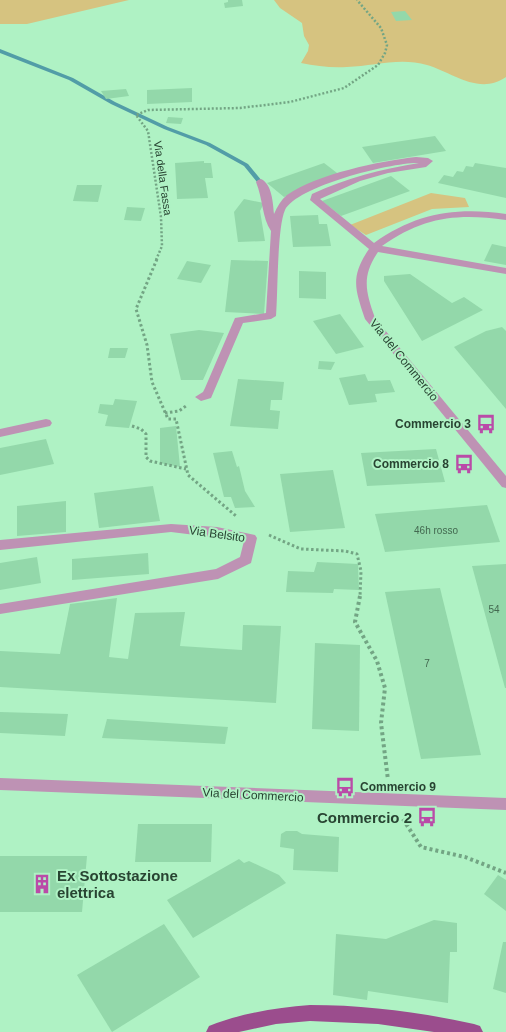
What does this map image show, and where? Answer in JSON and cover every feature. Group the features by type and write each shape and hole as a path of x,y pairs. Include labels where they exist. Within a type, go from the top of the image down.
{"main road":[{"path":"215,1032 265,1019 316,1014 374,1015 429,1022 474,1032"}],"street":[{"path":"201,397 207,395 211,388 239,320 271,316 276,230 280,209 292,196 303,191 375,166 418,159 428,160 422,165 384,171 315,196 318,203 374,248 506,271"},
{"path":"261,182 267,197 270,222 276,230"},
{"name":"Via del Commercio","path":"506,217 481,214 434,218 393,232 374,248 364,261 360,277 362,305 370,319 506,484"},
{"path":"0,433 46,423"},
{"name":"Via Belsito","path":"0,545 171,528 218,532 251,538 246,560 218,574 190,576 0,609"},
{"name":"Via del Commercio","path":"0,784 506,804"}],"path":[{"name":"Via della Fassa","path":"186,469 176,419 168,419 152,382 147,345 136,309 162,246 161,217 148,131 136,115 142,111 249,107 290,102 344,88 381,62 388,44 385,33 357,0"},
{"path":"132,426 141,429 146,434 146,457 150,461 186,469 188,474 229,512 237,517"},
{"path":"260,530 284,544 306,550 350,551 357,554 360,563 362,590 355,622 377,661 385,688 380,723 386,768"},
{"path":"390,800 421,847 465,857 506,873"}],"shaded area":[{"path":"0,0 129,0 27,24 0,24"},
{"path":"274,0 506,0 506,77 486,84 466,81 436,68 417,63 397,62 341,67 301,63 308,51 309,45 304,36 302,23 280,8"},
{"path":"431,193 465,198 469,207 432,209 366,235 350,225"}],"building":[{"path":"228,0 242,0 243,6 225,8 224,3 228,2"},
{"path":"405,11 412,20 396,21 391,12"},
{"path":"192,88 192,102 147,104 147,90"},
{"path":"126,89 129,96 106,99 101,91"},
{"path":"168,117 183,118 181,124 166,123"},
{"path":"435,136 446,151 373,163 362,147"},
{"path":"204,161 204,163 211,163 213,178 205,178 208,198 177,199 175,163"},
{"path":"324,163 341,176 284,197 267,183"},
{"path":"475,163 506,168 506,198 438,183 444,175 453,177 457,171 463,172 466,166 473,167"},
{"path":"391,176 410,191 341,216 322,201"},
{"path":"77,185 102,185 98,202 73,201"},
{"path":"244,199 264,203 260,211 265,241 238,242 234,212"},
{"path":"127,207 145,208 141,221 124,220"},
{"path":"318,215 319,224 327,224 331,246 293,247 290,216"},
{"path":"492,244 506,247 506,265 484,261"},
{"path":"231,260 268,261 264,314 225,312"},
{"path":"187,261 211,265 201,283 177,279"},
{"path":"299,271 326,272 326,299 299,298"},
{"path":"410,274 452,303 464,297 483,310 422,341 384,281 384,276"},
{"path":"340,314 364,347 336,354 313,321"},
{"path":"502,327 506,331 506,409 454,347 486,331"},
{"path":"199,330 224,333 203,380 181,380 170,334"},
{"path":"110,348 128,348 125,358 108,358"},
{"path":"319,361 335,362 331,370 318,369"},
{"path":"365,374 368,381 390,380 395,392 375,394 377,402 349,405 339,378"},
{"path":"238,379 284,382 282,400 271,400 270,410 280,411 278,429 230,426"},
{"path":"115,399 137,401 129,428 105,426 108,415 98,413 100,404 113,405"},
{"path":"176,426 180,467 160,463 160,428"},
{"path":"46,439 54,464 0,475 0,448"},
{"path":"436,449 445,482 367,486 361,453"},
{"path":"232,451 237,467 239,466 245,491 255,507 235,508 231,497 224,497 213,453"},
{"path":"333,470 345,528 290,532 280,474"},
{"path":"153,486 160,521 99,528 94,493"},
{"path":"66,501 66,532 17,536 17,506"},
{"path":"487,505 500,542 385,552 375,514"},
{"path":"148,553 149,574 72,580 72,559"},
{"path":"37,557 41,583 0,590 0,563"},
{"path":"317,562 358,564 359,590 334,589 333,593 286,592 288,571 314,572"},
{"path":"506,564 506,688 505,688 472,566"},
{"path":"440,588 481,755 421,759 385,592"},
{"path":"117,598 109,657 128,659 135,613 185,612 180,646 242,650 243,625 281,626 276,703 0,687 0,651 60,654 70,604"},
{"path":"315,643 360,645 359,731 312,729"},
{"path":"0,712 68,714 65,736 0,733"},
{"path":"107,719 228,727 225,744 102,738"},
{"path":"138,824 212,824 211,862 135,862"},
{"path":"286,831 339,837 338,872 293,870 294,849 280,847 281,834"},
{"name":"Ex Sottostazione elettrica","path":"0,856 87,856 82,912 0,912"},
{"path":"239,859 244,863 249,861 279,875 286,883 193,938 167,900"},
{"path":"498,875 506,880 506,911 484,894"},
{"path":"434,920 457,923 457,952 450,952 448,1003 368,991 367,1000 333,995 336,934 386,939"},
{"path":"164,924 200,977 112,1032 77,975"},
{"path":"503,942 506,942 506,993 493,989"}],"waterway":[{"path":"0,51 71,79 113,103 166,128 208,144 246,165 259,181"}],"place":[{"name":"Commercio 3","path":"486,424"},
{"name":"Commercio 8","path":"464,464"},
{"name":"Commercio 9","path":"345,787"},
{"name":"Commercio 2","path":"427,817"},
{"name":"Ex Sottostazione elettrica","path":"42,884"}]}
